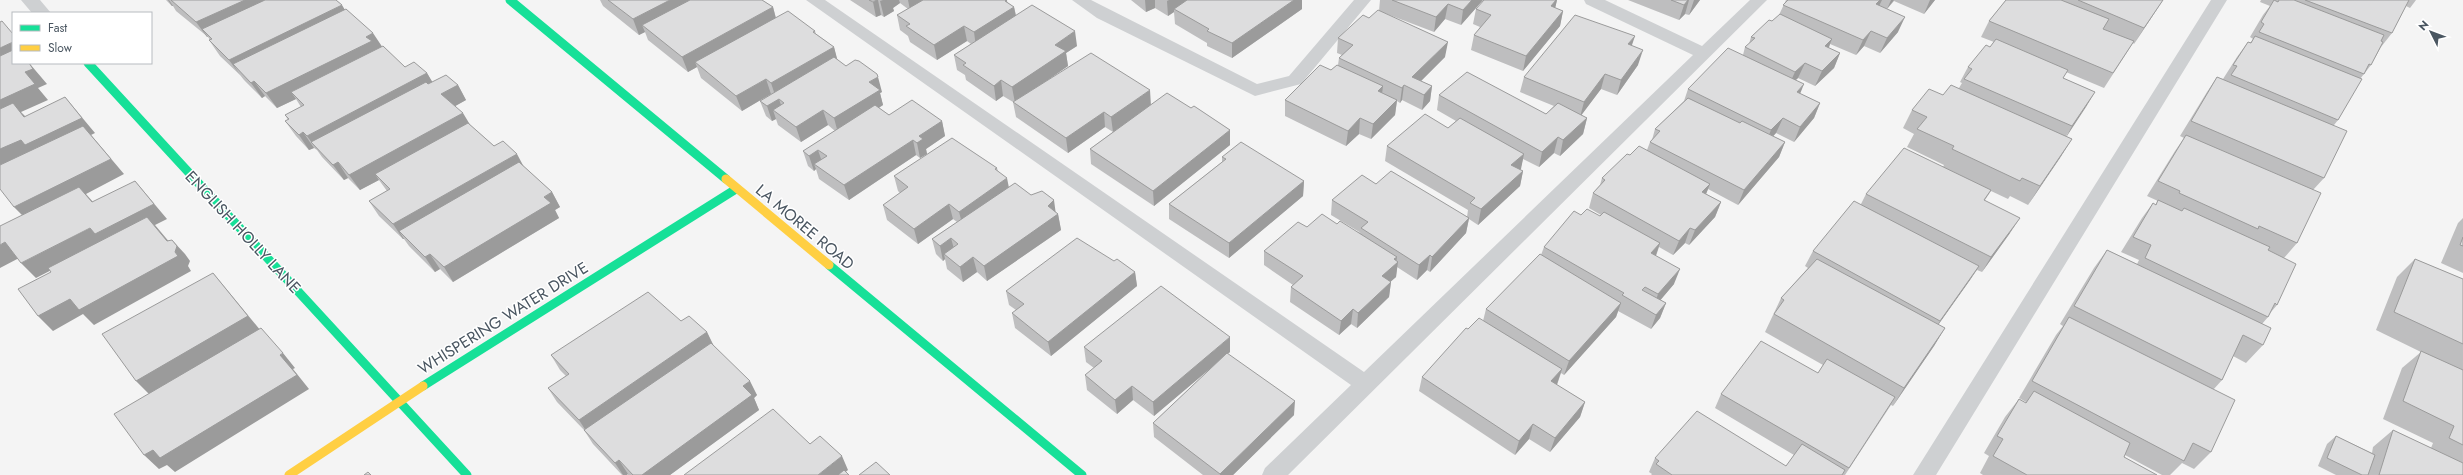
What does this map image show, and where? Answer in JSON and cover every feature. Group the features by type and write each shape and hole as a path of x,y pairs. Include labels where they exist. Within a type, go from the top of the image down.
{"street":[{"path":"30,0 41,12"},
{"name":"LA MOREE ROAD","path":"510,0 1082,475"},
{"name":"ENGLISH HOLLY LANE","path":"89,64 467,475"},
{"name":"WHISPERING WATER DRIVE","path":"289,475 399,401 736,189"}],"lane":[{"path":"814,0 1365,384"},
{"path":"1080,0 1103,14 1255,90 1295,80 1363,0"},
{"path":"1592,0 1704,54"},
{"path":"1274,475 1365,384 1759,0"},
{"path":"1924,475 2219,0"}],"building":[{"path":"171,0 245,0 196,22"},
{"path":"265,0 336,0 342,5 229,60 209,40 212,39 202,29"},
{"path":"608,0 670,0 633,19"},
{"path":"690,0 762,0 773,7 682,57 642,25"},
{"path":"923,0 1006,0 1005,1 1014,7 974,32 964,26 934,45 906,26 910,24 897,15"},
{"path":"1187,0 1294,0 1232,43 1207,31 1209,29 1174,9"},
{"path":"1392,0 1472,0 1463,10 1448,4 1436,17"},
{"path":"1484,0 1556,0 1551,6 1563,11 1526,56 1474,35 1491,15 1476,9"},
{"path":"1671,0 1688,0 1684,5"},
{"path":"1788,0 1880,0 1876,4 1905,17 1887,38 1871,31 1863,40 1783,5"},
{"path":"2006,0 2061,0 2109,19 2103,29 2134,41 2113,73 1989,21"},
{"path":"2078,0 2163,0 2144,28"},
{"path":"2274,0 2278,2 2279,0 2294,0 2384,35 2381,41 2383,42 2371,65 2369,64 2364,74 2259,32 2264,24 2261,22"},
{"path":"2305,0 2409,0 2392,33"},
{"path":"1032,5 1075,31 1055,45 1066,51 1012,87 1001,80 994,86 963,65 966,63 954,55"},
{"path":"346,9 373,33 366,37 372,41 266,93 254,81 251,83 233,64"},
{"path":"1378,10 1448,42 1412,77 1432,86 1424,95 1404,85 1402,88 1339,58 1353,45 1338,38 1363,15 1369,18"},
{"path":"788,11 834,47 771,83 766,79 736,96 695,62"},
{"path":"1780,14 1832,39 1825,46 1840,53 1822,71 1805,63 1795,72 1745,47 1755,38 1751,37 1769,20 1772,21"},
{"path":"1575,15 1635,36 1628,44 1643,50 1621,80 1605,74 1584,102 1524,77"},
{"path":"2,21 12,33 12,42 0,48 0,22"},
{"path":"2255,36 2362,79 2338,120 2231,75 2237,66 2233,65 2248,42 2251,43"},
{"path":"1996,39 2068,70 2063,78 2095,92 2072,126 1964,79 1972,69 1968,67 1986,45 1990,47"},
{"path":"383,46 405,67 414,62 427,73 307,136 303,132 299,135 285,121 289,119 285,115 304,105 291,92"},
{"path":"1728,48 1804,84 1797,92 1820,103 1800,127 1783,118 1771,130 1688,89"},
{"path":"12,50 12,64 30,64 33,69 25,72 35,84 0,100 0,56"},
{"path":"1091,53 1150,90 1111,117 1104,112 1066,138 1013,102"},
{"path":"834,57 846,66 855,60 859,61 877,74 878,77 869,82 880,90 834,118 823,110 796,127 773,110 784,103 779,99 767,106 760,101"},
{"path":"1320,65 1331,70 1337,65 1383,86 1378,91 1397,100 1373,124 1360,118 1348,131 1285,100"},
{"path":"1467,72 1546,114 1558,103 1587,118 1563,140 1558,137 1542,152 1439,95"},
{"path":"446,75 458,85 441,94 463,113 349,175 338,162 333,165 311,142 426,82 428,84"},
{"path":"2217,77 2347,131 2324,178 2191,121"},
{"path":"1951,85 2072,139 2040,186 2022,178 2020,181 1952,149 1954,146 1917,129 1927,117 1912,110 1929,89 1943,95"},
{"path":"1167,93 1191,108 1194,106 1230,130 1153,191 1090,149"},
{"path":"65,97 82,118 25,145 21,140 0,149 0,109 13,103 24,117"},
{"path":"1688,98 1740,123 1742,121 1785,142 1744,190 1650,142 1660,131 1655,129"},
{"path":"912,100 942,121 919,136 923,139 917,143 913,140 844,185 814,164 827,156 818,150 809,156 803,151 875,105 889,115"},
{"path":"1425,114 1448,128 1460,118 1524,154 1511,165 1523,171 1481,209 1470,203 1475,198 1387,146"},
{"path":"468,123 494,146 503,141 517,154 393,224 369,201 390,189 375,174"},
{"path":"83,126 111,159 14,207 0,189 0,165"},
{"path":"2186,135 2321,193 2297,243 2259,226 2258,229 2179,193 2180,191 2158,181"},
{"path":"952,138 997,168 995,169 1007,178 959,212 949,204 914,229 883,205 908,187 894,176"},
{"path":"1241,142 1304,181 1229,243 1169,204 1226,159 1222,157"},
{"path":"1639,146 1710,184 1702,192 1721,202 1695,230 1690,228 1679,241 1593,193 1605,180 1602,178 1627,154 1630,155"},
{"path":"1904,148 1991,190 1984,200 2020,218 1991,257 1866,194"},
{"path":"519,162 552,192 544,197 551,203 444,267 430,254 425,257 399,231"},
{"path":"1391,171 1469,218 1432,257 1430,255 1419,265 1361,228 1368,222 1332,200 1362,175 1376,184"},
{"path":"135,181 154,204 95,234 90,228 21,263 5,242 0,245 0,226 79,187 92,202"},
{"path":"1015,183 1031,195 1042,191 1054,200 1048,206 1058,214 984,266 973,257 960,267 944,254 958,244 951,238 940,246 932,239"},
{"path":"2158,200 2182,211 2184,208 2270,247 2268,250 2296,264 2277,305 2275,303 2268,317 2145,258 2151,245 2133,237 2153,203 2156,205"},
{"path":"1854,201 1979,266 1940,321 1813,251"},
{"path":"1587,209 1600,216 1604,212 1660,243 1651,253 1680,269 1658,294 1645,287 1642,290 1666,303 1656,315 1622,295 1624,293 1544,247 1574,211 1581,215"},
{"path":"1322,214 1337,224 1340,221 1397,257 1394,259 1398,262 1382,276 1391,282 1358,313 1353,309 1341,321 1291,287 1303,276 1264,251 1298,222 1307,227"},
{"path":"147,217 167,241 172,240 177,246 175,252 178,256 79,310 70,299 38,316 18,289 51,272 48,268"},
{"path":"2463,237 2463,246 2460,245"},
{"path":"1077,238 1114,261 1117,259 1135,272 1048,342 1012,313 1024,304 1006,291"},
{"path":"2107,250 2271,328 2263,345 2243,335 2222,380 2074,306"},
{"path":"1540,254 1621,303 1569,361 1486,309"},
{"path":"1817,259 1945,328 1904,388 1774,314 1784,300 1781,298"},
{"path":"2415,259 2463,279 2463,344 2394,312"},
{"path":"213,273 248,316 136,381 102,334"},
{"path":"1161,286 1230,337 1153,402 1132,386 1115,400 1085,375 1102,361 1084,347"},
{"path":"648,292 681,321 689,316 707,332 579,420 548,388 569,374 551,355"},
{"path":"2069,317 2235,400 2211,452 2193,443 2184,461 2032,381"},
{"path":"1479,318 1562,369 1551,381 1585,402 1555,438 1533,424 1519,441 1422,377 1466,328 1468,329"},
{"path":"261,328 283,353 280,355 297,375 160,458 153,450 144,455 114,414"},
{"path":"1761,341 1818,373 1827,359 1895,397 1849,468 1721,394"},
{"path":"711,343 750,381 743,386 752,395 642,475 633,475 619,460 615,463 584,430"},
{"path":"2421,351 2463,370 2463,445 2449,438 2454,426 2403,401"},
{"path":"1227,353 1295,401 1220,474 1153,423"},
{"path":"2034,391 2130,443 2124,457 2157,475 2027,475 1993,456 2003,439 1997,436 2019,399 2026,403"},
{"path":"773,409 810,444 820,436 842,456 818,475 684,475"},
{"path":"1697,411 1786,466 1802,444 1845,470 1842,475 1672,475 1656,464 1659,461 1655,458"},
{"path":"2393,430 2463,463 2463,475 2379,475"},
{"path":"2336,436 2375,455 2368,475 2362,475 2327,458"},
{"path":"876,462 890,475 859,475"},
{"path":"844,470 849,475 838,475"},
{"path":"368,472 371,475 364,475"}],"traffic: fast":[{"path":"510,0 726,179"},
{"path":"89,64 467,475"},
{"path":"423,386 736,189"},
{"path":"829,265 1082,475"}],"traffic: slow":[{"path":"726,179 829,265"},
{"path":"289,475 423,386"}]}
